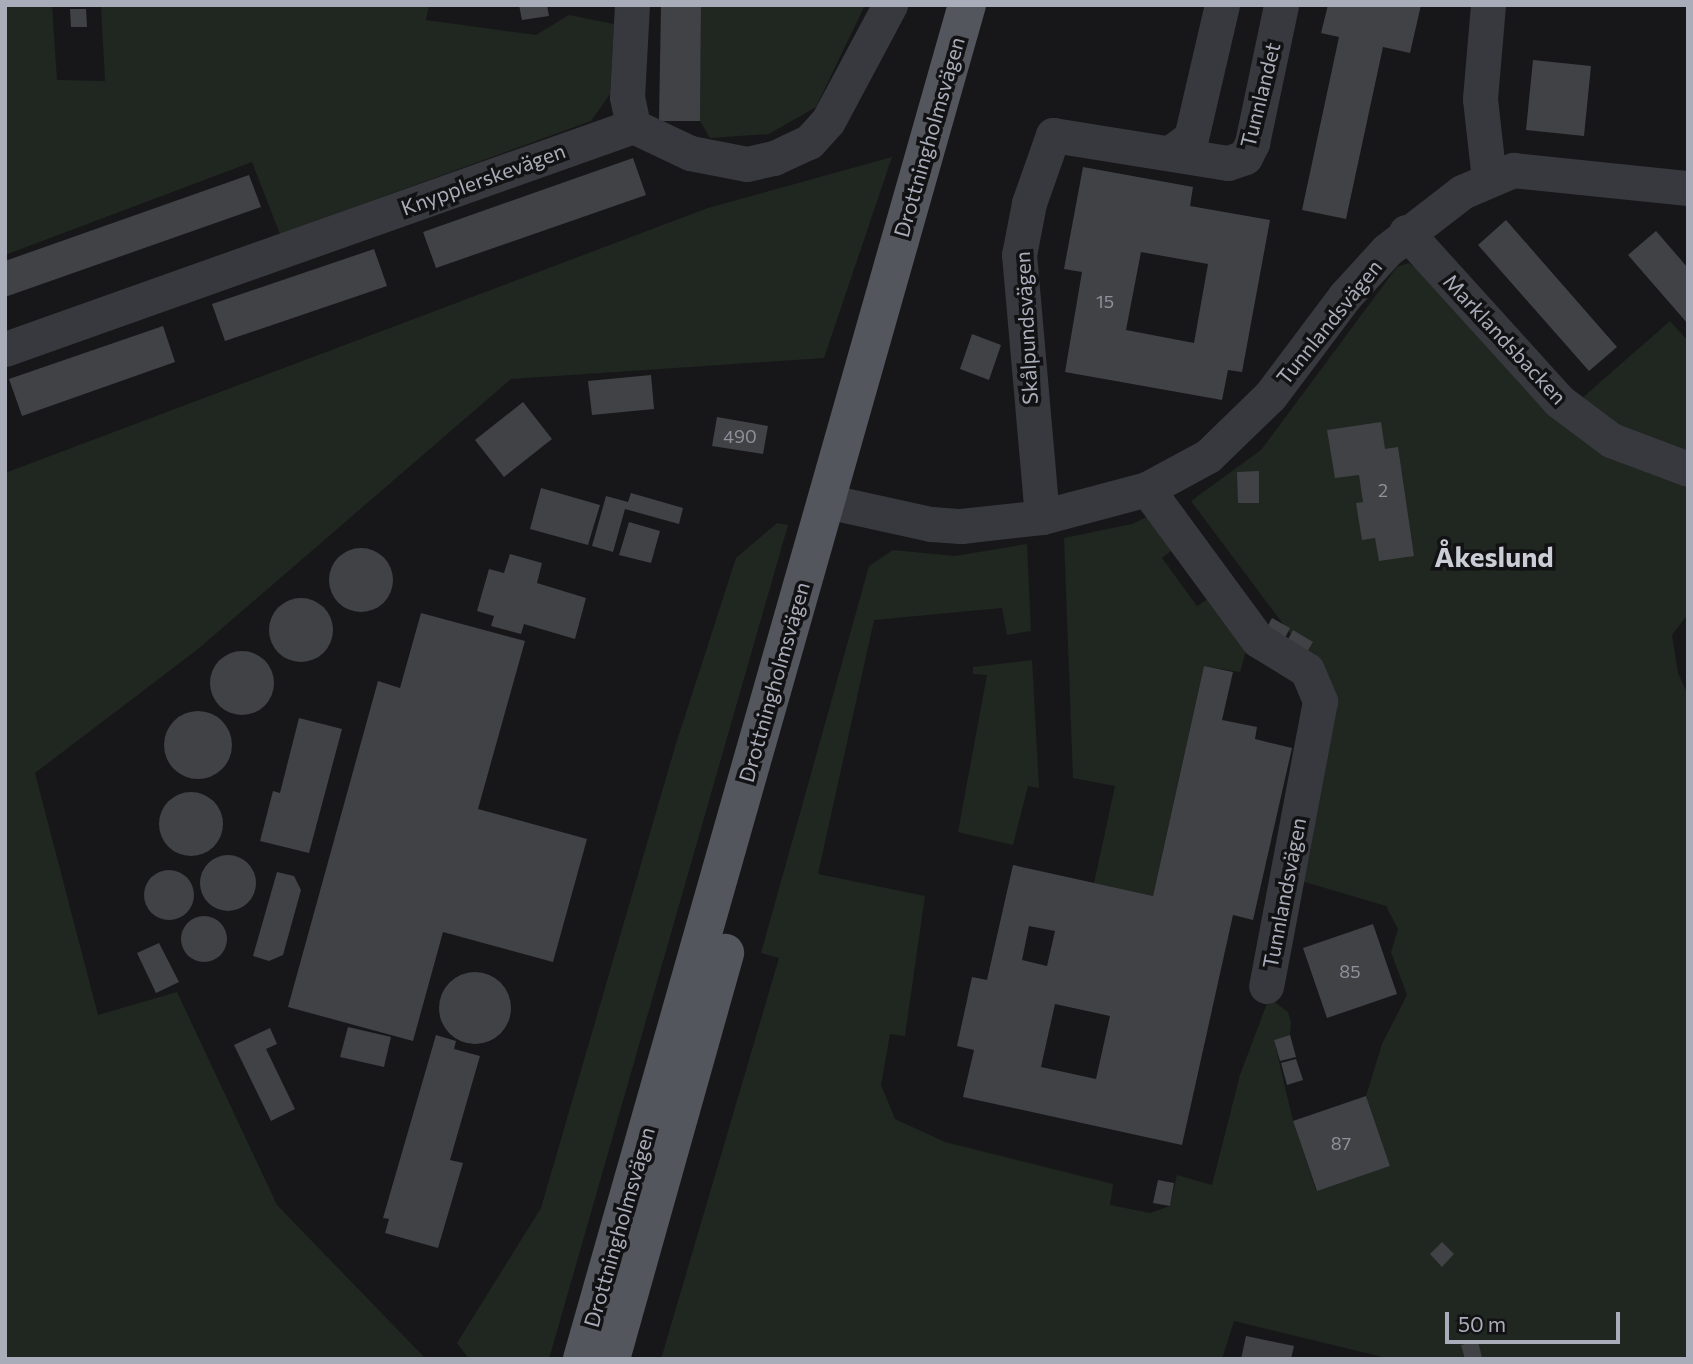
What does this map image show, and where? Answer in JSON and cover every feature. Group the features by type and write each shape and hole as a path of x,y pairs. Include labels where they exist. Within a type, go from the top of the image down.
{"main road":[{"name":"Drottningholmsvägen","path":"611,1359 838,504 967,5"},
{"name":"Drottningholmsvägen","path":"582,1359 838,504 991,5"}],"street":[{"path":"632,5 627,97 633,126 690,153 747,164 809,142 842,99 890,5"},
{"path":"1170,153 1191,138 1222,5"},
{"name":"Tunnlandet","path":"1170,153 1228,163 1245,157 1252,144 1281,5"},
{"path":"1488,5 1480,99 1489,179"},
{"name":"Knypplerskevägen","path":"5,349 633,126"},
{"name":"Skålpundsvägen","path":"1042,517 1019,255 1029,203 1053,135 1170,153"},
{"name":"Tunnlandsvägen","path":"838,504 931,524 1042,517 1147,489 1208,456 1251,416 1345,296 1406,232 1489,179 1513,170 1688,188"},
{"name":"Marklandsbacken","path":"1406,232 1559,401 1611,440 1688,469"},
{"name":"Tunnlandsvägen","path":"1147,489 1258,640 1307,670 1320,701 1266,986"}],"shaded area":[{"path":"5,5 52,5 57,80 105,81 101,5 429,5 426,20 536,35 569,15 614,24 610,94 591,121 280,234 252,162 5,255"},
{"path":"701,5 865,5 816,107 769,134 710,138 700,121"},
{"path":"892,157 824,358 511,379 198,649 35,773 98,1015 177,992 277,1205 426,1359 5,1359 5,473 708,208"},
{"path":"1409,263 1688,485 1688,614 1672,635 1678,673 1688,695 1688,1359 1391,1359 1234,1321 1222,1359 661,1359 779,958 761,953 869,566 893,550 955,556 1027,544 1031,631 1007,635 1002,608 874,620 818,874 925,896 905,1036 890,1034 881,1085 895,1119 945,1142 1113,1184 1110,1205 1150,1213 1170,1206 1177,1175 1212,1185 1240,1075 1269,998 1288,1012 1291,1022 1290,1035 1274,1040 1293,1121 1316,1190 1390,1166 1366,1096 1382,1044 1407,995 1391,952 1398,929 1386,906 1298,880 1313,664 1191,501 1261,450 1397,267"},
{"path":"1670,321 1688,341 1688,454 1619,428 1581,399"},
{"path":"1149,516 1177,546 1162,558 1197,606 1213,596 1248,644 1240,672 1204,666 1153,896 1094,883 1115,786 1073,778 1064,538 1132,524"},
{"path":"777,523 788,525 549,1359 469,1359 457,1343 541,1208 675,747 736,558"},
{"path":"1032,660 1039,788 1028,786 1013,845 958,832 987,675 973,674 973,667"}],"building":[{"path":"519,5 547,5 549,16 522,20"},
{"path":"661,5 701,5 700,121 659,121"},
{"path":"1328,5 1421,5 1410,53 1383,47 1346,219 1302,210 1339,37 1321,33"},
{"path":"70,9 86,9 87,27 71,27"},
{"path":"1533,60 1591,66 1584,136 1526,130"},
{"path":"633,158 646,195 436,268 423,232"},
{"path":"1083,167 1193,187 1190,206 1270,220 1242,372 1228,370 1222,400 1065,372 1082,272 1064,269","holes":["1141,252 1208,264 1194,343 1126,330"]},
{"path":"249,175 261,207 5,297 5,261"},
{"path":"1506,220 1617,347 1589,371 1478,245"},
{"path":"1656,231 1688,268 1688,324 1628,255"},
{"path":"374,249 387,286 225,341 212,304"},
{"path":"163,326 175,362 22,416 9,379"},
{"path":"972,334 1001,345 989,380 960,369"},
{"path":"651,375 654,409 592,415 588,381"},
{"path":"523,402 552,439 504,477 475,440"},
{"path":"717,417 768,426 763,454 712,446"},
{"path":"1381,422 1385,449 1398,447 1414,556 1379,561 1375,538 1362,540 1356,503 1363,502 1359,475 1335,478 1327,430"},
{"path":"1259,471 1259,503 1238,503 1237,472"},
{"path":"541,488 600,505 588,545 530,529"},
{"path":"631,493 683,508 679,524 625,509 613,552 592,546 606,496 628,502"},
{"path":"629,522 660,531 651,563 619,555"},
{"path":"355,548 367,548 384,557 391,568 391,592 384,603 367,612 355,612 343,607 334,598 329,586 329,574 334,562 343,553"},
{"path":"510,554 542,563 537,583 586,598 575,639 524,624 521,634 491,626 494,616 477,611 489,569 504,573"},
{"path":"301,598 313,600 324,607 331,618 331,642 324,653 313,660 301,662 289,660 278,653 271,642 269,630 271,618 278,607 289,600"},
{"path":"421,613 525,641 478,809 587,839 553,962 443,932 413,1041 288,1007 378,681 400,688"},
{"path":"1272,618 1290,628 1283,642 1265,631"},
{"path":"1293,630 1313,642 1305,655 1286,643"},
{"path":"236,651 248,651 265,660 272,671 272,695 265,706 248,715 236,715 224,710 215,701 210,689 210,677 215,665 224,656"},
{"path":"1204,666 1233,672 1222,720 1257,727 1255,739 1292,748 1253,920 1233,915 1182,1145 963,1097 974,1050 957,1046 972,977 987,980 1013,865 1153,896","holes":["1029,926 1055,931 1047,966 1022,960","1055,1004 1110,1016 1096,1079 1041,1067"]},
{"path":"191,711 205,711 217,716 227,726 232,745 227,764 217,774 205,779 191,779 179,774 169,764 164,752 164,738 169,726 179,716"},
{"path":"299,718 342,729 309,853 260,841 273,791 280,793"},
{"path":"191,792 203,794 214,801 221,812 221,836 214,847 203,854 191,856 179,854 168,847 161,836 159,824 161,812 168,801 179,794"},
{"path":"222,855 234,855 248,863 256,877 254,894 248,903 234,911 222,911 205,899 200,889 200,877 212,860"},
{"path":"169,870 187,877 194,895 187,913 169,920 151,913 144,895 151,877"},
{"path":"277,872 294,876 301,890 283,955 269,961 253,956"},
{"path":"204,916 220,923 227,939 220,955 204,962 188,955 181,939 188,923"},
{"path":"1373,924 1397,994 1327,1018 1303,948"},
{"path":"159,943 179,982 156,993 137,953"},
{"path":"475,972 489,975 501,982 508,994 511,1008 508,1022 501,1034 489,1041 475,1044 461,1041 449,1034 442,1022 439,1008 442,994 449,982 461,975"},
{"path":"348,1027 391,1037 384,1067 340,1057"},
{"path":"270,1028 277,1044 266,1049 295,1109 271,1121 234,1045"},
{"path":"436,1035 456,1041 454,1049 480,1056 450,1160 463,1163 438,1248 385,1233 389,1219 383,1218"},
{"path":"1290,1035 1296,1057 1280,1061 1274,1040"},
{"path":"1296,1059 1303,1080 1287,1085 1281,1063"},
{"path":"1366,1096 1390,1166 1317,1191 1293,1121"},
{"path":"1158,1180 1174,1183 1170,1206 1153,1203"},
{"path":"1442,1242 1454,1254 1442,1267 1430,1254"},
{"path":"1246,1336 1294,1346 1291,1359 1241,1359"},
{"path":"1478,1341 1482,1358 1465,1359 1461,1345"}],"district":[{"name":"Åkeslund","path":"1494,556"}]}
